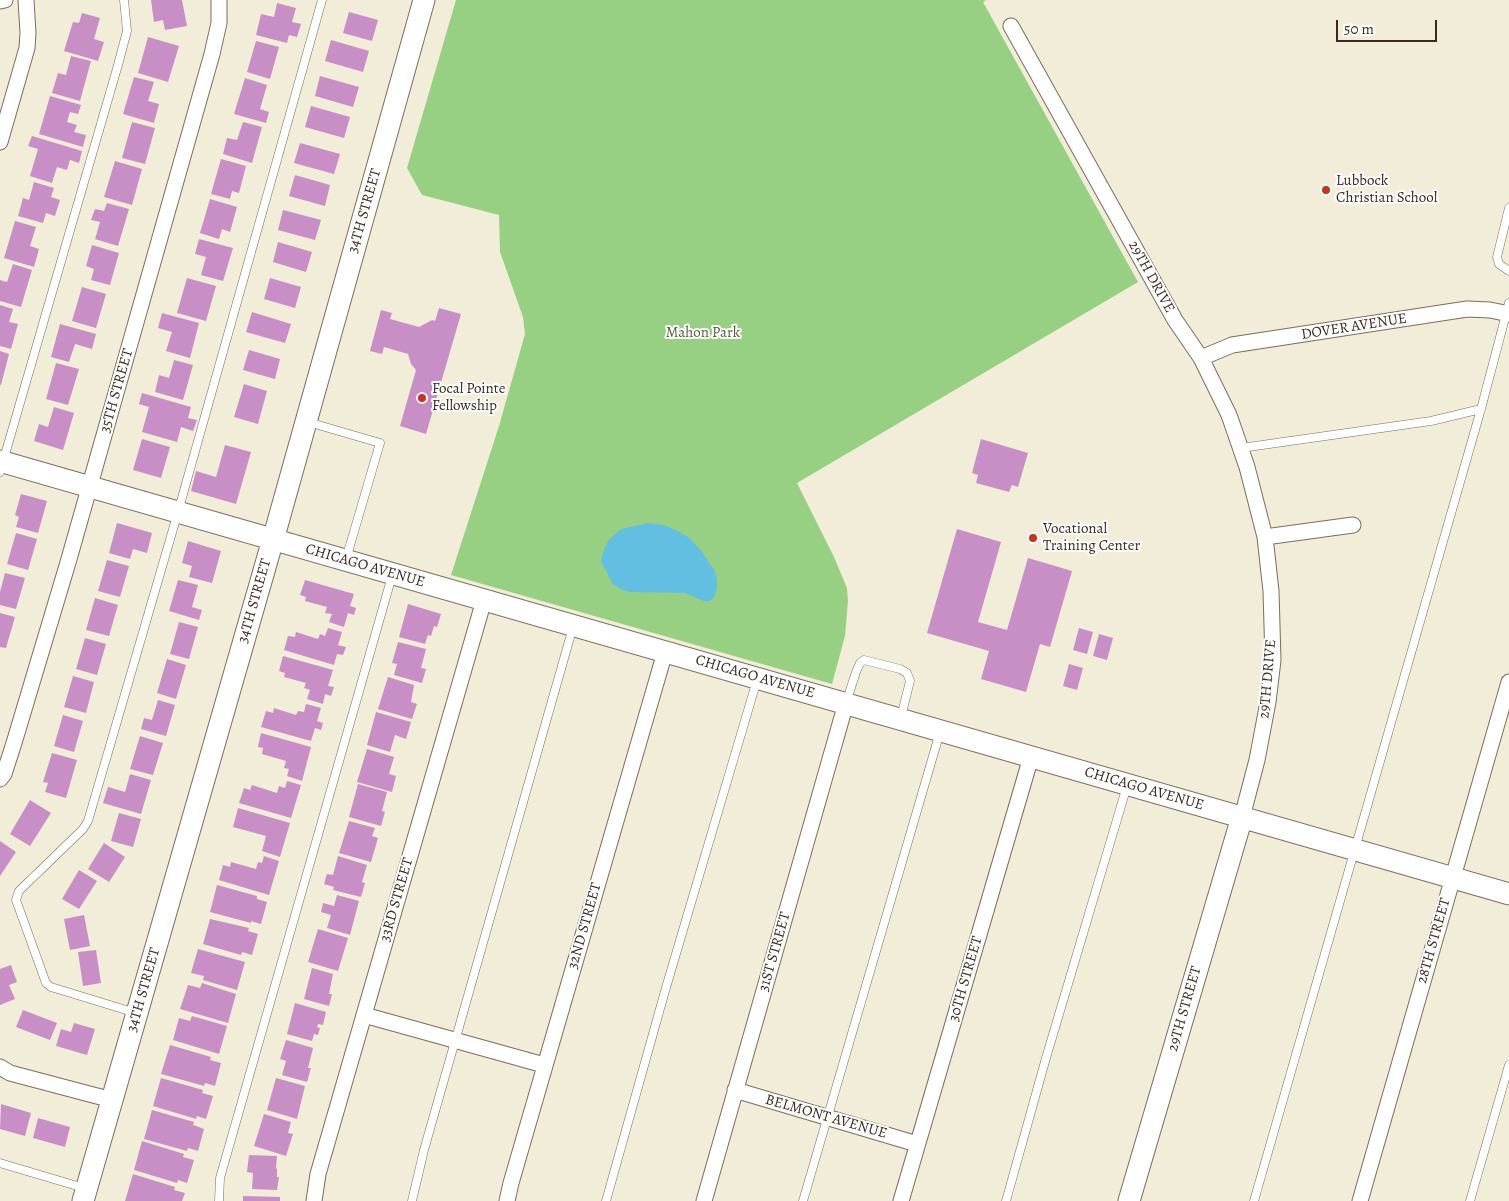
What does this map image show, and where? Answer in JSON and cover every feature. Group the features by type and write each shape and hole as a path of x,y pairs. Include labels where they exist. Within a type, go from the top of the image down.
{"street":[{"path":"0,1 5,0"},
{"path":"0,142 27,48 26,0"},
{"name":"35TH STREET","path":"0,779 4,774 14,743 90,487 212,54 220,23 219,0"},
{"name":"34TH STREET","path":"85,1195 273,540 424,0"},
{"name":"29TH DRIVE","path":"1011,26 1176,320 1201,358 1229,415 1247,467 1265,538 1271,591 1273,660 1268,702 1257,760 1242,817"},
{"name":"DOVER AVENUE","path":"1201,358 1232,345 1467,309 1508,310"},
{"name":"CHICAGO AVENUE","path":"1,465 90,487 178,512 1509,894"},
{"path":"1265,538 1353,525"},
{"name":"33RD STREET","path":"314,1201 318,1174 484,600"},
{"name":"32ND STREET","path":"508,1201 511,1183 544,1065 665,652"},
{"name":"28TH STREET","path":"1360,1201 1509,682"},
{"name":"31ST STREET","path":"704,1201 846,703"},
{"name":"30TH STREET","path":"901,1201 1031,757"},
{"name":"29TH STREET","path":"1129,1201 1242,817"},
{"path":"364,1015 544,1065"},
{"path":"0,1067 10,1073 112,1100"},
{"name":"BELMONT AVENUE","path":"735,1090 917,1144"}],"lane":[{"path":"1,465 127,31 124,0"},
{"path":"137,1013 51,987 46,983 16,900 19,891 83,829 88,821 178,512 322,0"},
{"path":"1509,208 1497,257 1499,264 1509,271"},
{"path":"1254,1201 1508,310"},
{"path":"1241,448 1431,421 1481,409"},
{"path":"306,422 380,443 346,561"},
{"path":"219,1201 220,1178 393,574"},
{"path":"412,1201 424,1150 573,626"},
{"path":"846,703 856,672 860,663 864,660 900,670 907,673 910,681 901,719"},
{"path":"606,1201 665,991 757,678"},
{"path":"803,1201 940,730"},
{"path":"1006,1201 1127,784"},
{"path":"1470,1201 1509,1065"},
{"path":"0,1163 85,1195"}],"green space":[{"name":"Mahon Park","path":"456,0 986,0 983,2 1138,282 797,483 834,557 847,588 848,601 845,636 832,684 451,575 499,426 525,334 523,317 500,252 499,215 422,195 407,168"}],"water":[{"path":"648,523 664,525 676,530 688,537 700,549 715,571 717,581 717,589 710,601 704,601 685,593 630,592 620,589 612,583 601,561 609,540 621,529"}],"building":[{"path":"151,0 182,0 187,26 165,30 163,20 154,22"},
{"path":"277,3 296,8 292,22 301,24 297,37 289,35 287,43 256,35 261,14 274,17"},
{"path":"349,12 378,20 372,41 343,33"},
{"path":"82,13 100,18 94,39 104,42 98,61 64,51 73,22 79,23"},
{"path":"148,37 179,46 168,82 138,73"},
{"path":"331,40 369,51 363,72 325,61"},
{"path":"256,41 279,47 270,79 247,72"},
{"path":"71,56 91,61 80,101 52,93 58,73 66,75"},
{"path":"320,76 359,87 353,107 315,96"},
{"path":"134,77 154,82 148,101 159,104 154,123 123,114"},
{"path":"245,78 267,85 260,109 269,112 266,123 234,114"},
{"path":"50,96 81,105 78,114 70,112 67,122 77,125 74,132 86,135 83,147 39,134"},
{"path":"311,106 350,117 344,138 305,127"},
{"path":"132,122 155,128 145,164 122,158"},
{"path":"243,122 262,127 252,163 223,154 227,138 237,140"},
{"path":"32,136 82,151 79,163 70,160 67,170 57,167 52,183 30,176 38,149 28,146"},
{"path":"300,143 340,154 334,174 294,163"},
{"path":"221,159 246,166 239,193 232,191 230,199 211,194"},
{"path":"115,161 142,169 132,205 104,197"},
{"path":"295,175 330,185 325,206 289,196"},
{"path":"34,182 54,188 51,197 60,200 55,216 46,213 43,223 18,216 23,198 29,200"},
{"path":"210,199 237,207 230,232 222,229 219,239 200,233"},
{"path":"107,203 129,209 118,246 95,239 100,222 91,220 95,209 104,211"},
{"path":"283,210 321,220 315,240 278,230"},
{"path":"15,221 36,227 30,246 39,249 34,267 4,258"},
{"path":"199,239 233,248 223,281 201,275 206,257 195,254"},
{"path":"278,242 312,252 306,272 273,262"},
{"path":"92,245 119,253 110,285 91,280 94,269 86,266"},
{"path":"13,264 32,270 21,307 0,301 0,280 7,282"},
{"path":"187,278 216,286 206,321 177,313"},
{"path":"270,278 301,287 295,308 264,299"},
{"path":"82,287 106,294 96,328 72,321"},
{"path":"0,305 13,309 9,322 18,324 11,349 0,346"},
{"name":"Focal Pointe Fellowship","path":"439,308 461,314 426,434 400,426 416,370 411,364 408,354 384,347 382,354 370,351 381,310 392,313 390,319 419,327 432,320 435,321"},
{"path":"252,312 291,324 285,343 246,332"},
{"path":"162,313 199,323 190,358 166,351 172,332 158,328"},
{"path":"60,324 96,334 92,349 75,344 69,362 51,357"},
{"path":"249,350 280,359 275,379 243,370"},
{"path":"0,351 9,354 1,385 0,385"},
{"path":"174,360 193,365 183,400 155,392 159,375 169,378"},
{"path":"56,363 79,369 68,405 46,399"},
{"path":"244,384 267,391 258,424 234,417"},
{"path":"142,393 191,407 188,418 197,420 193,431 181,427 177,442 142,432 149,407 139,404"},
{"path":"54,407 74,413 63,450 34,441 39,424 48,427"},
{"path":"142,439 170,447 161,478 133,470"},
{"path":"981,439 1028,453 1018,487 1012,485 1009,492 976,483 978,475 972,473"},
{"path":"225,445 251,452 236,504 191,491 196,471 216,477"},
{"path":"21,494 47,501 38,533 16,527 19,517 15,515"},
{"path":"117,523 152,533 147,553 133,549 130,559 109,553"},
{"path":"957,529 1001,542 978,622 1007,630 1028,558 1072,571 1050,647 1040,644 1026,692 981,679 989,651 927,633"},
{"path":"16,533 37,539 28,570 7,564"},
{"path":"188,541 221,551 212,583 189,577 192,566 182,563"},
{"path":"107,560 129,566 120,597 98,591"},
{"path":"5,573 25,578 16,609 0,605 0,592"},
{"path":"178,580 198,585 192,607 202,610 199,620 169,611"},
{"path":"305,580 354,594 350,606 356,608 354,615 348,613 344,627 329,622 332,614 325,613 327,607 305,601 306,597 300,595"},
{"path":"95,598 118,605 109,636 86,630"},
{"path":"408,604 441,614 437,627 434,626 431,636 428,635 425,644 399,637"},
{"path":"0,613 15,617 6,648 0,647"},
{"path":"179,622 198,627 189,659 170,654"},
{"path":"328,628 342,632 338,645 346,647 343,655 337,654 334,665 284,650 288,636 295,637 296,632 318,639 320,634 325,636"},
{"path":"1079,628 1093,632 1087,654 1073,650"},
{"path":"1099,634 1113,638 1107,660 1093,656"},
{"path":"85,638 106,644 97,675 76,669"},
{"path":"398,642 426,649 421,668 426,669 422,683 394,675 397,664 392,663"},
{"path":"283,656 333,670 328,686 334,687 331,696 325,694 323,704 307,699 310,690 304,688 306,683 284,677 285,673 279,671"},
{"path":"167,659 186,665 176,699 157,693"},
{"path":"1069,664 1083,668 1077,690 1063,686"},
{"path":"73,676 94,682 86,713 64,707"},
{"path":"388,677 414,685 411,702 417,704 412,719 378,709"},
{"path":"158,700 175,705 166,736 141,729 144,718 152,720"},
{"path":"306,704 321,708 317,721 323,723 321,730 315,728 311,741 261,727 266,711 273,713 274,708 296,715 298,711 304,712"},
{"path":"376,712 411,722 406,739 395,735 390,752 367,745"},
{"path":"63,715 83,721 74,752 54,746"},
{"path":"261,733 311,747 302,781 287,776 289,769 284,768 286,761 262,754 263,748 258,747"},
{"path":"140,736 163,743 153,775 130,769"},
{"path":"367,749 394,757 389,774 396,776 392,792 357,782"},
{"path":"52,753 77,760 66,798 45,792 48,783 43,782"},
{"path":"130,774 151,780 141,814 103,803 108,787 125,792"},
{"path":"287,781 301,785 291,818 239,803 244,788 250,790 252,785 277,793 279,786 285,788"},
{"path":"358,784 387,792 382,811 385,812 381,826 349,817"},
{"path":"30,800 51,813 30,846 10,834"},
{"path":"238,808 290,823 280,857 262,851 266,836 233,827"},
{"path":"119,813 141,819 133,847 111,841"},
{"path":"349,821 375,828 372,836 378,838 371,862 339,853"},
{"path":"0,841 16,852 0,876"},
{"path":"104,843 125,857 109,882 88,869"},
{"path":"264,856 279,861 269,895 219,880 223,865 230,867 231,862 256,869 258,862 262,863"},
{"path":"338,856 367,865 362,882 365,883 361,897 333,890 334,887 324,884 327,874 333,875"},
{"path":"79,870 97,881 79,909 62,899"},
{"path":"217,885 257,896 257,899 267,902 261,924 210,912"},
{"path":"337,895 359,901 350,935 327,928 331,915 321,912 323,903 334,906"},
{"path":"84,915 90,946 70,950 64,919"},
{"path":"210,919 249,928 248,931 258,934 252,955 242,952 241,955 203,944"},
{"path":"318,929 348,938 338,971 308,962"},
{"path":"198,949 245,962 237,990 203,980 204,976 191,973"},
{"path":"96,950 101,983 83,986 78,952"},
{"path":"11,965 17,982 9,985 15,999 0,1005 0,969"},
{"path":"312,968 333,974 329,1006 304,999"},
{"path":"202,983 236,994 228,1023 180,1009 188,985 200,988"},
{"path":"295,1003 326,1012 323,1025 318,1024 317,1027 320,1028 318,1035 314,1034 312,1041 287,1034"},
{"path":"23,1010 57,1023 50,1040 16,1027"},
{"path":"192,1016 227,1026 219,1054 173,1040 179,1018 190,1021"},
{"path":"74,1023 95,1029 87,1055 56,1046 61,1029 71,1032"},
{"path":"286,1040 313,1048 308,1068 311,1068 307,1082 282,1075 286,1061 280,1059"},
{"path":"170,1045 211,1057 210,1060 221,1063 215,1086 205,1083 204,1086 161,1074"},
{"path":"161,1078 203,1090 202,1093 213,1096 206,1119 197,1116 196,1119 153,1106"},
{"path":"276,1078 305,1086 297,1119 267,1110"},
{"path":"1,1104 31,1113 25,1136 0,1129"},
{"path":"152,1110 194,1122 193,1125 204,1129 198,1151 188,1148 187,1151 144,1139"},
{"path":"264,1114 291,1122 288,1133 293,1134 286,1156 254,1146"},
{"path":"38,1118 70,1127 65,1147 33,1138"},
{"path":"142,1141 184,1154 183,1157 194,1160 187,1183 178,1180 177,1183 134,1170"},
{"path":"249,1155 277,1156 276,1168 277,1177 279,1177 277,1190 252,1189 253,1173 247,1172"},
{"path":"133,1174 175,1187 174,1190 185,1193 182,1201 125,1201"},
{"path":"243,1196 280,1197 280,1201 243,1201"}],"place":[{"name":"Lubbock Christian School","path":"1326,190"},
{"name":"Focal Pointe Fellowship","path":"422,398"},
{"name":"Vocational Training Center","path":"1033,538"}]}
